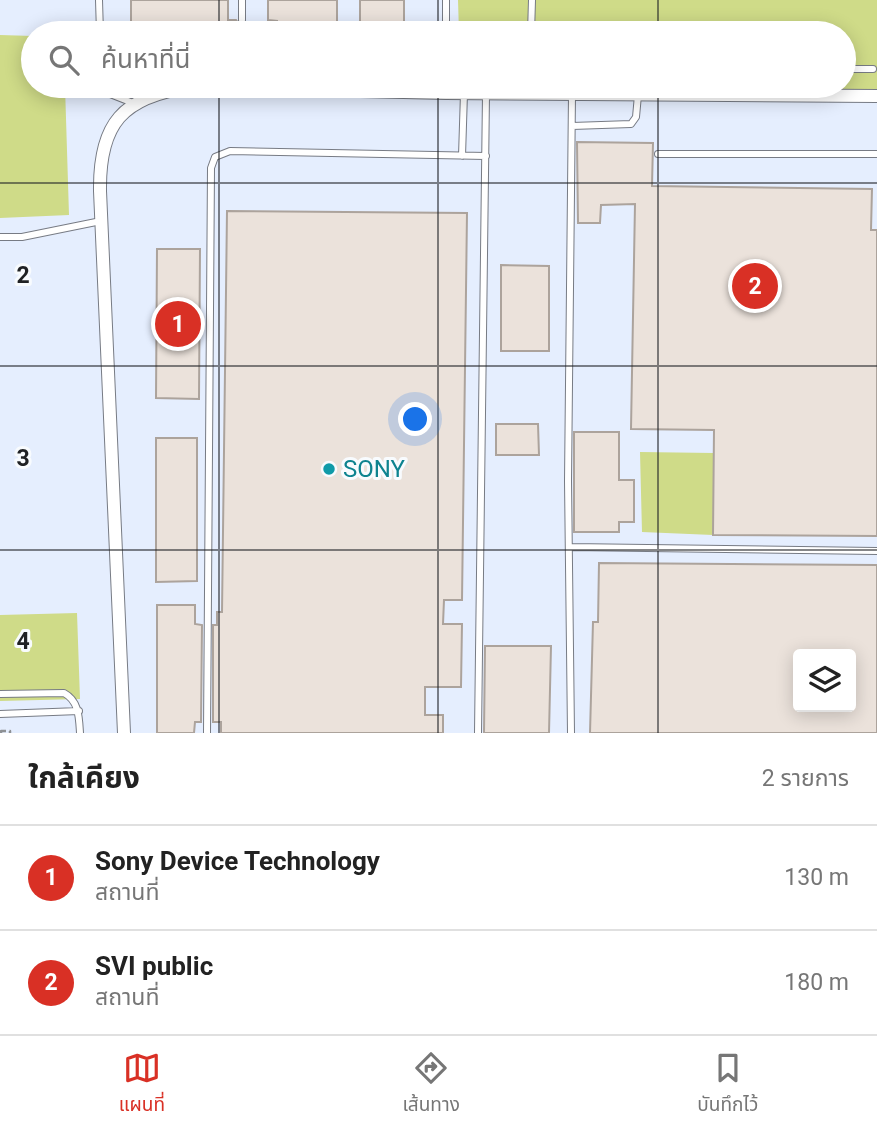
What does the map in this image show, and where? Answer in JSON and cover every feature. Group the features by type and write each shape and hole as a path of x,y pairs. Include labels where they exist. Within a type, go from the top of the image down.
{"street":[{"path":"856,96 877,96"},
{"path":"124,733 100,163 104,146 121,115 134,104 148,98"}],"lane":[{"path":"99,0 100,21"},
{"path":"242,0 242,20"},
{"path":"446,0 446,21"},
{"path":"531,21 532,0"},
{"path":"856,69 873,69"},
{"path":"120,98 134,104"},
{"path":"462,156 464,98"},
{"path":"478,733 486,98"},
{"path":"571,733 568,481 572,98"},
{"path":"572,126 631,124 636,117 638,98"},
{"path":"207,733 211,168 215,157 230,151 485,156"},
{"path":"658,154 877,154"},
{"path":"0,237 22,237 101,221"},
{"path":"570,547 877,551"},
{"path":"0,694 64,693 71,696 79,711 80,733"},
{"path":"0,714 79,711"}],"path":[{"path":"1,733 10,733"}],"shaded area":[{"path":"0,0 877,0 877,733 0,733"}],"green space":[{"path":"458,0 877,0 877,90 856,90 856,21 459,21"},
{"path":"0,35 21,36 21,98 65,98 69,215 0,218"},
{"path":"640,452 714,453 713,535 642,532"},
{"path":"77,613 80,699 0,701 0,615"}],"building":[{"path":"131,0 228,0 228,20 237,21 131,21"},
{"path":"268,0 337,0 337,21 268,20"},
{"path":"360,0 404,0 404,21 360,21"},
{"path":"577,142 653,143 652,186 872,189 871,230 877,230 877,536 713,535 714,430 631,429 635,204 601,205 600,223 578,223"},
{"name":"SONY","path":"227,211 467,213 462,600 444,600 443,624 462,624 461,687 425,687 425,715 443,715 443,733 221,733 221,722 213,722 213,625 217,625 217,612 222,612"},
{"path":"157,249 200,249 199,399 156,398"},
{"path":"501,265 549,266 549,351 501,351"},
{"path":"496,424 538,424 539,455 496,455"},
{"path":"574,432 619,432 619,480 634,480 634,522 619,522 619,532 574,532"},
{"path":"156,438 197,438 197,581 156,582"},
{"path":"599,563 877,565 877,733 590,733 593,622 598,622"},
{"path":"157,605 195,605 195,624 202,625 201,722 195,722 194,733 157,733"},
{"path":"485,646 551,646 549,733 484,733"}],"place":[{"name":"SVI public","path":"755,286"},
{"name":"Sony Device Technology","path":"178,324"},
{"name":"SONY","path":"329,469"}]}
